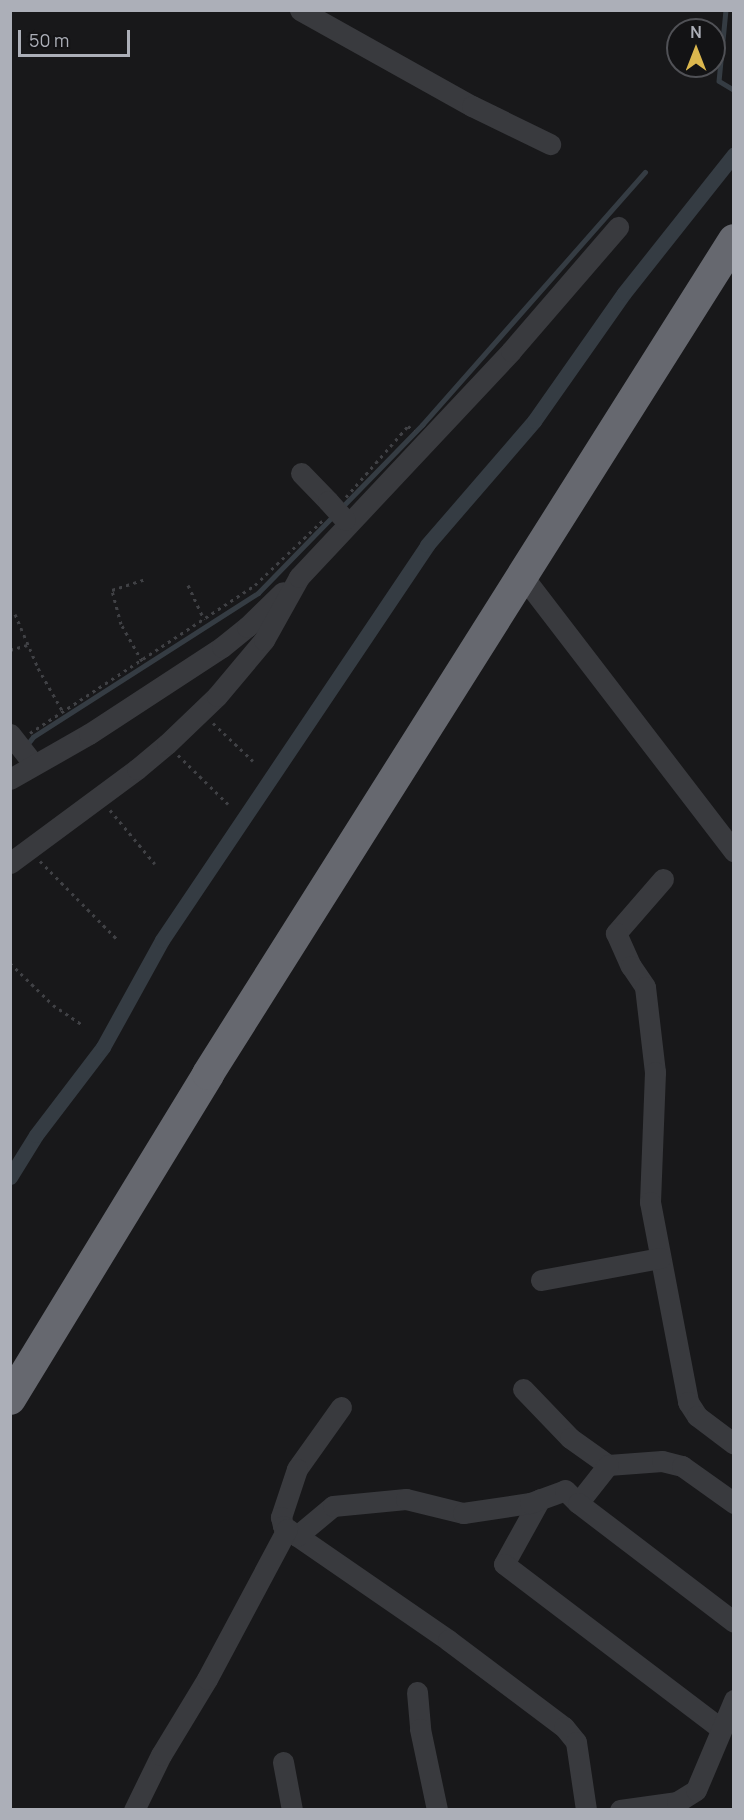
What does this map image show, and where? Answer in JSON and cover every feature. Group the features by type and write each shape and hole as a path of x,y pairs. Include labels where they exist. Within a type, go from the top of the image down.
{"highway":[{"path":"10,1399 208,1074 521,574 734,240"}],"street":[{"path":"300,10 472,106 550,144"},
{"path":"10,863 100,797 167,744 201,712 299,577 338,513 511,351 618,227"},
{"path":"301,473 338,513"},
{"path":"521,574 734,852"},
{"path":"10,779 256,634"},
{"path":"14,738 34,765"},
{"path":"663,879 616,933 631,966 645,987 655,1072 650,1202 688,1402 697,1416 734,1444"},
{"path":"541,1280 660,1258"},
{"path":"523,1389 570,1438 608,1465 662,1461 682,1466 734,1503"},
{"path":"341,1407 297,1469 281,1517 283,1526 448,1640 564,1727 576,1742 586,1809"},
{"path":"578,1503 608,1465"},
{"path":"134,1809 161,1755 292,1532 333,1506 406,1499 463,1513 540,1499 565,1490 578,1503 734,1622"},
{"path":"540,1499 504,1564 720,1728"},
{"path":"417,1692 420,1729 437,1809"},
{"path":"620,1809 677,1802 696,1790 720,1728 734,1700"},
{"path":"283,1762 292,1809"}],"path":[{"path":"14,738 63,712 262,580 338,513 408,426"},
{"path":"142,661 121,624 112,590 145,579"},
{"path":"188,585 204,619"},
{"path":"15,614 27,645 63,712"},
{"path":"10,650 27,645"},
{"path":"201,712 253,761"},
{"path":"167,744 228,804"},
{"path":"100,797 155,864"},
{"path":"29,850 117,939"},
{"path":"10,963 53,1005 81,1024"}],"waterway":[{"path":"726,10 719,81 734,90"},
{"path":"10,1177 36,1135 103,1047 162,940 427,545 534,421 624,293 734,154"},
{"path":"342,507 422,425 645,172"},
{"path":"26,746 33,737 258,593 334,515"}]}
